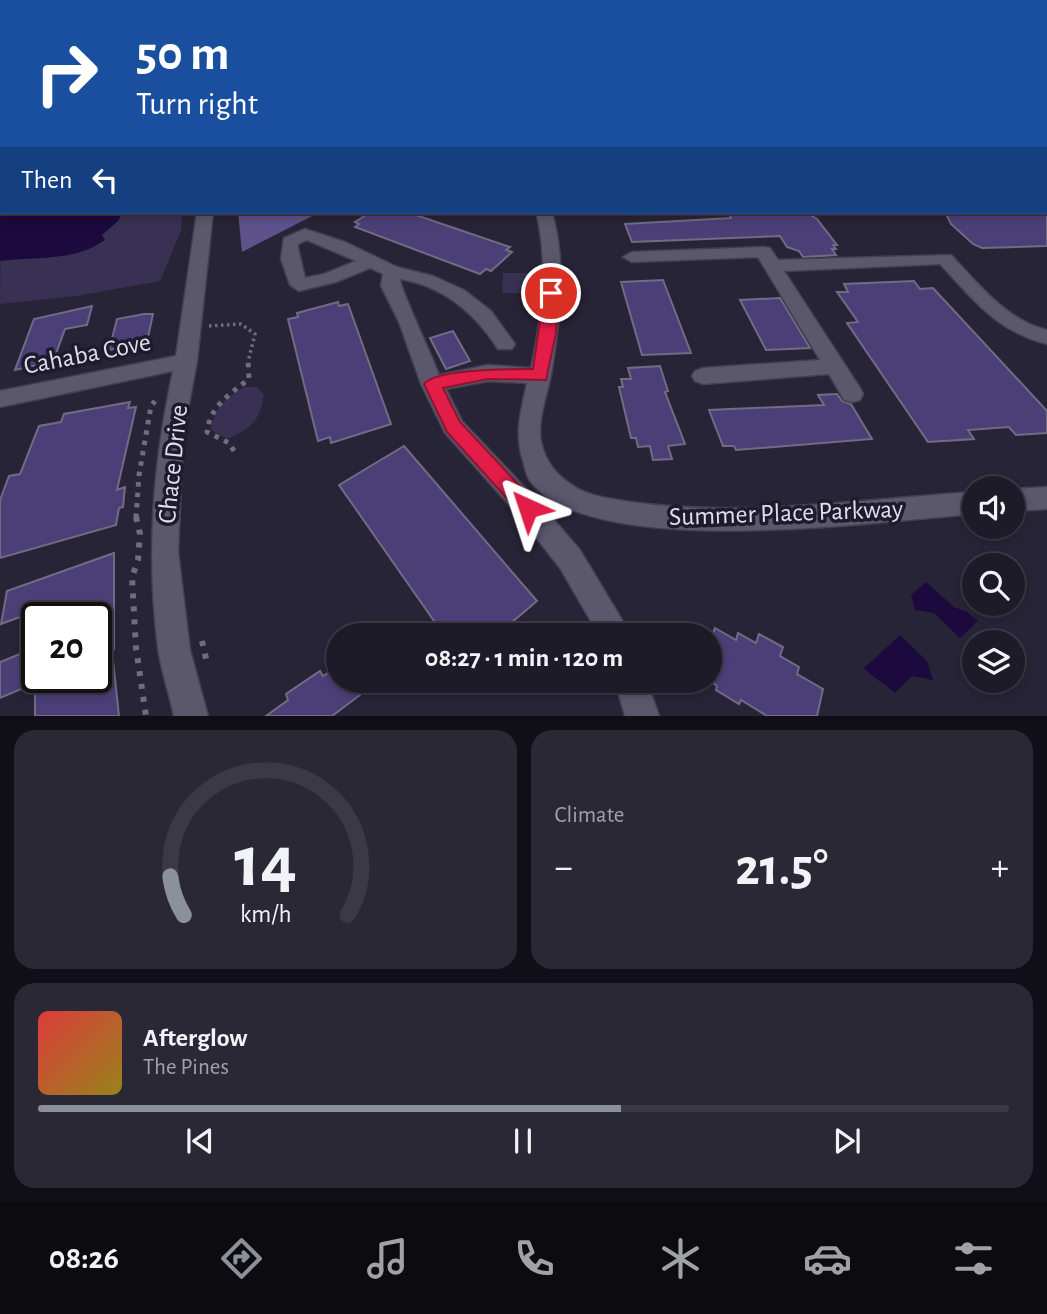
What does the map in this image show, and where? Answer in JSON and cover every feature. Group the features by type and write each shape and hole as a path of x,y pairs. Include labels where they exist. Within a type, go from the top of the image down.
{"street":[{"path":"1027,0 1044,0"},
{"name":"Chace Drive","path":"191,716 174,650 164,552 171,437 186,361 202,331 205,214"},
{"name":"Summer Place Parkway","path":"545,214 551,231 551,293 548,333 529,427 529,446 535,464 546,480 561,493 583,504 634,515 722,519 962,504"},
{"path":"632,257 764,252 852,394"},
{"path":"772,266 946,259 1010,322 1024,331 1047,337"},
{"path":"370,261 392,272 442,285 474,304 505,344"},
{"path":"392,272 390,286 409,322 432,384 453,427 528,508 570,559 610,623"},
{"name":"Cahaba Cove","path":"1,401 186,361"},
{"path":"703,376 835,366"},
{"path":"432,384 488,373 540,376"},
{"path":"1025,499 1047,498"},
{"path":"635,693 642,716"}],"path":[{"path":"202,331 241,324 255,334 248,361 248,379 225,397 207,425 207,432 229,443 234,450"},
{"path":"200,426 207,425"},
{"path":"201,638 208,665"}],"shaded area":[{"path":"0,214 122,214 102,235 105,240 81,252 0,261"},
{"path":"1,214 182,214 181,231 160,281 76,296 0,304"},
{"path":"238,214 316,214 242,252"},
{"path":"503,273 532,273 532,293 502,293"},
{"path":"244,387 257,387 264,395 262,404 253,423 228,439 211,430 212,423 222,404"},
{"path":"926,582 954,607 962,610 962,616 972,616 978,621 968,630 962,630 960,638 934,613 915,610 911,595"},
{"path":"900,635 927,661 933,680 912,676 895,693 864,668"}],"building":[{"path":"368,214 413,214 510,247 506,250 512,252 491,271 486,269 480,274 355,227 359,224 355,222"},
{"path":"729,214 808,214 817,219 837,245 833,245 836,249 832,249 836,255 803,257 799,251 787,247 780,236 632,242 625,224 731,218"},
{"path":"946,214 1047,214 1047,246 982,248 973,244 951,224"},
{"path":"663,280 691,353 642,355 621,282"},
{"path":"914,281 920,289 933,288 1047,411 1047,433 1016,435 1009,427 968,430 974,439 928,442 847,323 858,322 837,292 848,292 844,284"},
{"path":"780,298 810,348 766,350 740,300"},
{"path":"338,302 339,306 348,304 391,424 331,443 330,437 318,441 288,319 298,317 297,313"},
{"path":"92,306 87,325 65,329 53,362 15,370 34,319"},
{"path":"153,314 147,342 109,350 117,319"},
{"path":"453,331 470,361 446,369 430,338"},
{"path":"660,366 668,391 665,392 685,444 668,446 672,459 653,460 650,446 638,447 636,438 631,438 619,387 623,387 621,379 631,379 628,368"},
{"path":"837,394 842,401 851,404 872,439 736,450 734,446 723,446 709,410 824,405 818,395"},
{"path":"130,402 128,408 136,407 117,490 125,487 123,507 119,508 116,525 0,558 0,500 9,476 20,474 39,426 61,422 64,414"},
{"path":"404,446 537,601 511,623 436,623 339,485"},
{"path":"114,553 114,649 112,651 112,602 21,602 21,617 1,624 7,591"},
{"path":"722,632 736,640 738,633 756,643 759,634 783,647 780,656 799,667 797,674 823,689 817,716 767,716 741,700 739,704 721,693"},
{"path":"112,651 119,716 35,716 35,693 112,693"},
{"path":"21,653 21,689 0,698 0,662"},
{"path":"320,671 323,676 326,674 326,693 363,693 332,716 266,716 288,700 286,694"}],"route":[{"path":"528,508 453,427 432,384 488,373 540,376 548,333 551,293"}]}
